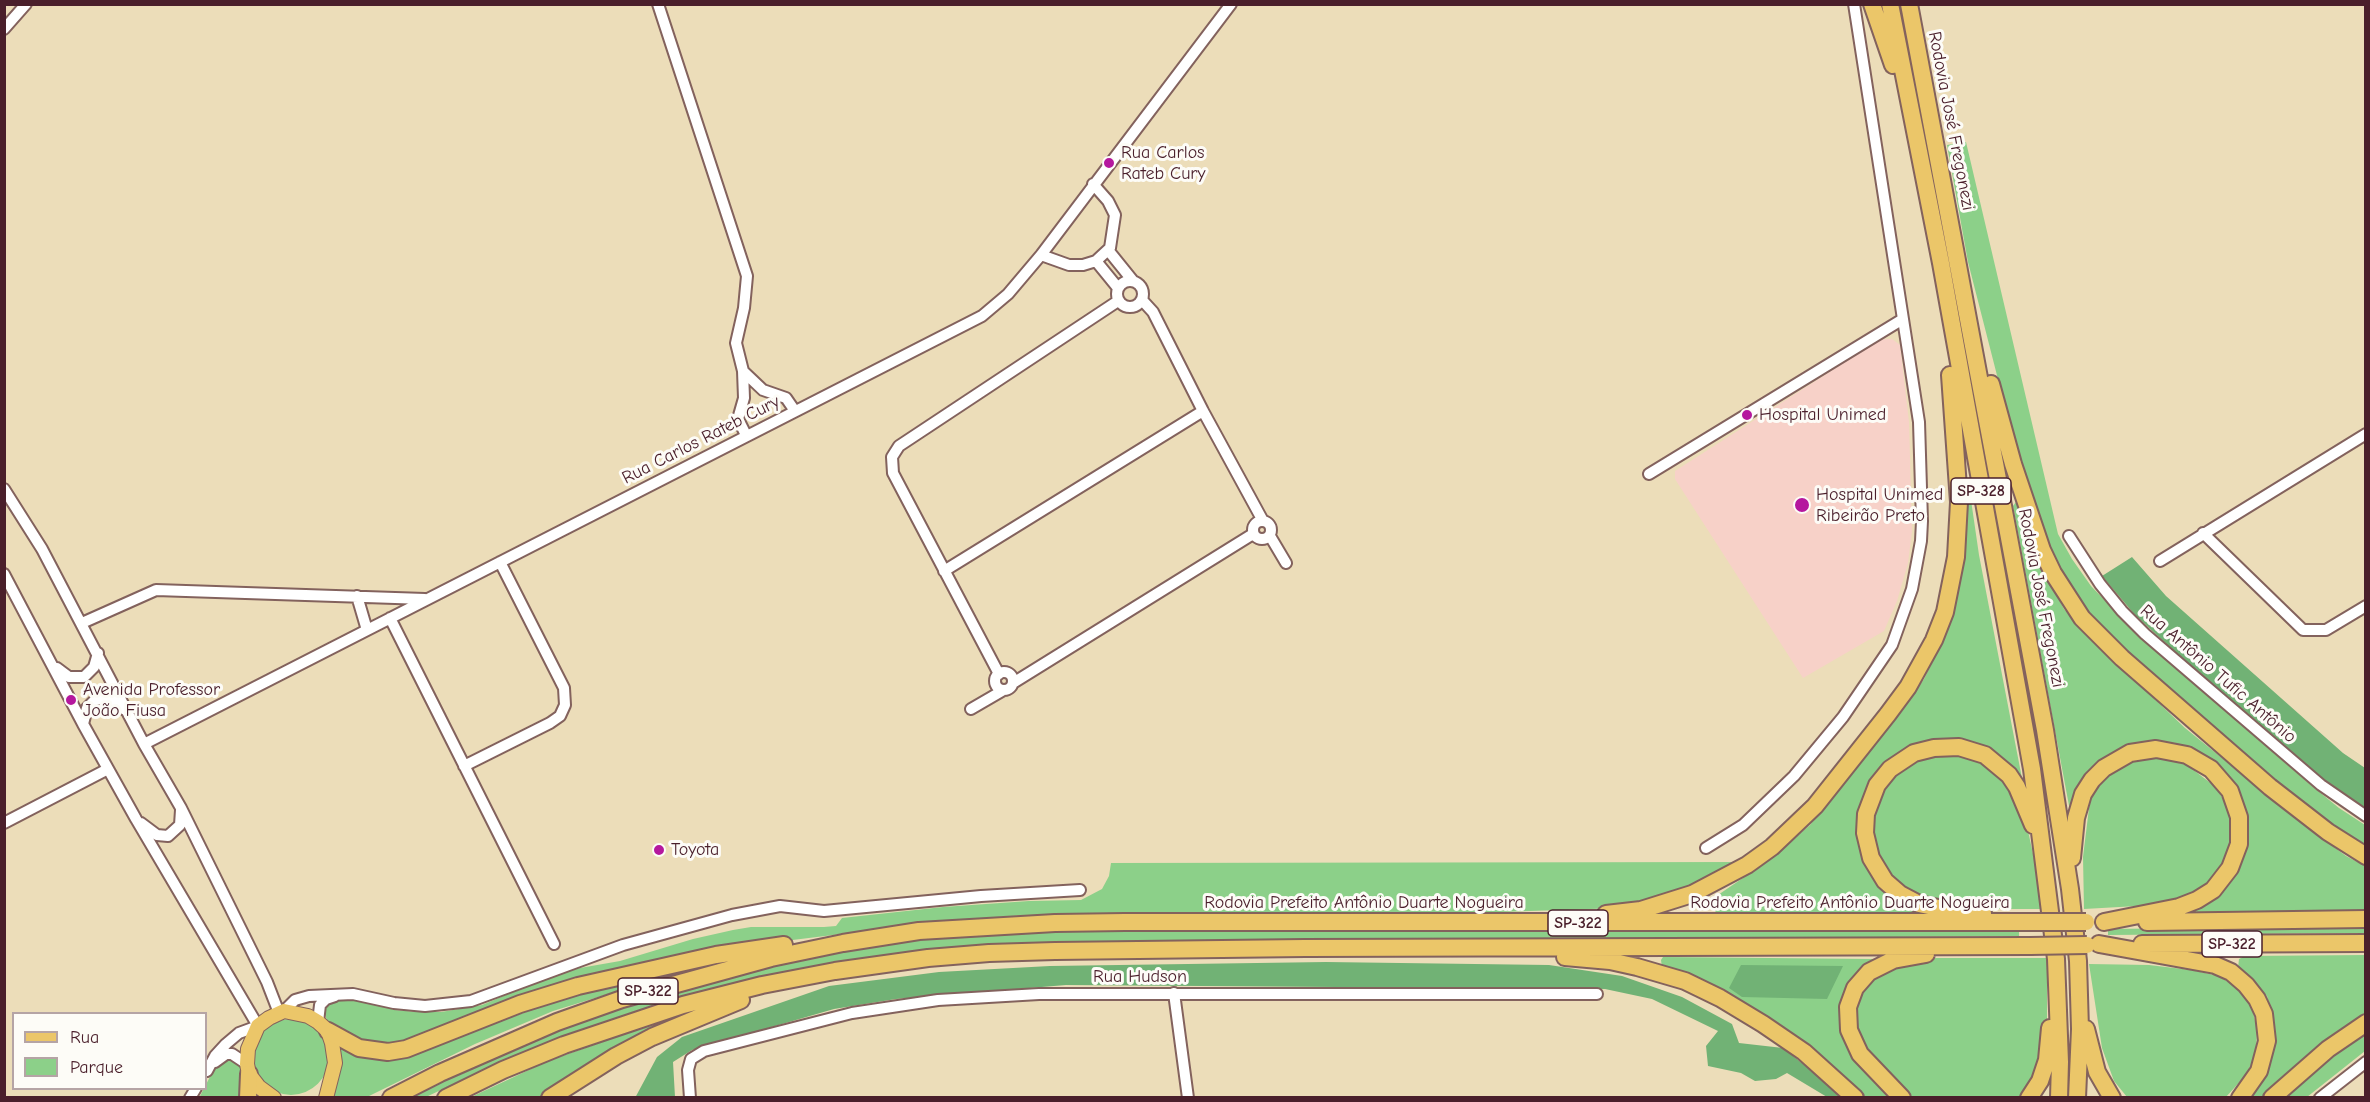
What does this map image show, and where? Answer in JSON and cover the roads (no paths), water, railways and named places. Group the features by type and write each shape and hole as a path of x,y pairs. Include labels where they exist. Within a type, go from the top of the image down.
{"highway":[{"path":"1872,4 1912,120"},
{"name":"Rodovia José Fregonezi","path":"1890,4 1941,263 2031,769 2056,958 2060,1053 2059,1098"},
{"name":"Rodovia José Fregonezi","path":"1909,4 2045,730 2070,889 2078,961 2080,1029 2077,1098"},
{"path":"1462,923 1641,910 1684,897 1721,881 1747,865 1792,830 1815,806 1888,714 1917,672 1934,640 1945,612 1956,557 1959,502 1941,263"},
{"path":"1959,265 2013,464 2042,550 2068,597 2101,638 2270,787 2328,832 2366,856"},
{"path":"2031,922 1998,914 1942,909 1919,904 1900,894 1881,875 1868,850 1865,824 1869,803 1877,785 1890,769 1914,753 1946,746 1978,752 2002,768 2017,787 2033,823 2045,862"},
{"path":"2070,889 2078,809 2087,786 2104,768 2130,753 2156,749 2195,758 2218,776 2234,800 2240,825 2238,851 2225,876 2213,890 2187,904 2104,922"},
{"name":"Rodovia Prefeito Antônio Duarte Nogueira","path":"391,1098 440,1073 546,1026 622,999 771,958 843,943 920,931 1113,922 2104,922 2366,919"},
{"path":"323,1027 360,1048 388,1052 406,1049 520,1004 617,976 716,955 827,939 920,931"},
{"name":"SP-322","path":"446,1098 503,1070 624,1023 762,986 835,971 989,953 1305,948 2366,943"},
{"path":"2093,944 2215,965 2231,972 2246,986 2257,999 2264,1014 2267,1041 2259,1071 2240,1098"},
{"path":"1902,1098 1866,1062 1851,1037 1847,1014 1855,988 1869,972 1893,960 2003,945"},
{"path":"1466,949 1610,961 1685,981 1720,998 1783,1037 1804,1052 1855,1098"},
{"path":"2029,1098 2040,1081 2047,1060 2056,958"},
{"path":"2078,961 2091,1053 2100,1079 2112,1098"},
{"path":"549,1098 616,1056 693,1019 741,1000 835,971"},
{"path":"2272,1098 2328,1049 2366,1023"},
{"path":"248,1069 248,1098"}],"main road":[{"path":"274,1098 259,1087 248,1069 251,1039 258,1026 281,1012 308,1016 323,1027 332,1043 335,1063 326,1098"}],"street":[{"path":"4,29 26,4"},
{"path":"658,4 747,276 744,308 736,343 743,371 744,398 738,419 746,435"},
{"name":"Rua Carlos Rateb Cury","path":"144,744 982,316 1008,294 1041,255 1231,4"},
{"path":"1706,848 1743,825 1794,776 1843,717 1892,645 1912,589 1922,521 1919,422 1854,4"},
{"path":"1041,255 1069,265 1083,265 1096,261 1108,250 1114,233 1115,215 1108,201 1093,184"},
{"path":"1108,250 1133,281 1142,288 1142,300 1137,306 1129,308 1118,300"},
{"path":"1096,261 1118,288 1118,300"},
{"path":"1118,288 1124,282 1133,281"},
{"path":"999,674 893,473 892,457 899,446 1118,300"},
{"path":"1142,300 1153,312 1203,411 1263,521 1271,526 1270,536 1286,563"},
{"path":"1649,474 1904,319"},
{"path":"743,371 763,390 786,398 795,411"},
{"path":"744,398 763,390"},
{"path":"944,571 1203,411"},
{"path":"2160,561 2366,434"},
{"path":"4,489 42,549 144,744 181,808 281,1012 295,1000 309,996 341,994 367,996 407,1005 458,1004 488,996 557,968 623,945 732,915 780,906 824,911 981,896 1080,890"},
{"path":"971,709 1002,691 1008,690 1013,683 1253,534 1255,525 1263,521"},
{"path":"2203,533 2303,630 2326,630 2366,606"},
{"path":"1253,534 1260,540 1270,536"},
{"name":"Rua Antônio Tufic Antônio","path":"2069,536 2100,584 2122,611 2145,633 2321,785 2366,816"},
{"path":"464,766 550,723 560,716 566,705 564,688 500,562"},
{"path":"4,574 136,819 258,1026 239,1033 226,1044 215,1056 207,1071"},
{"path":"82,623 156,590 428,599"},
{"path":"357,596 367,630"},
{"path":"390,618 554,944"},
{"path":"54,666 69,677 84,676 94,667 98,654"},
{"path":"999,674 1008,673 1013,683"},
{"path":"999,674 994,682 996,687 1002,691"},
{"path":"83,724 87,708 96,699 113,700 130,714"},
{"path":"4,823 108,769"},
{"path":"136,819 156,835 168,836 180,825 181,808"},
{"path":"1174,993 1188,1098"},
{"path":"323,1027 320,1005 326,999 341,994"},
{"name":"Rua Hudson","path":"690,1098 688,1071 691,1059 704,1051 852,1013 938,1000 1039,994 1597,994"},
{"path":"207,1072 226,1054 239,1057 248,1069"},
{"path":"2320,1098 2366,1062"}],"place":[{"name":"Rua Carlos Rateb Cury","path":"1109,163"},
{"name":"Hospital Unimed","path":"1747,415"},
{"name":"Hospital Unimed Ribeirão Preto","path":"1802,505"},
{"name":"Avenida Professor João Fiusa","path":"71,700"},
{"name":"Toyota","path":"659,850"}]}
